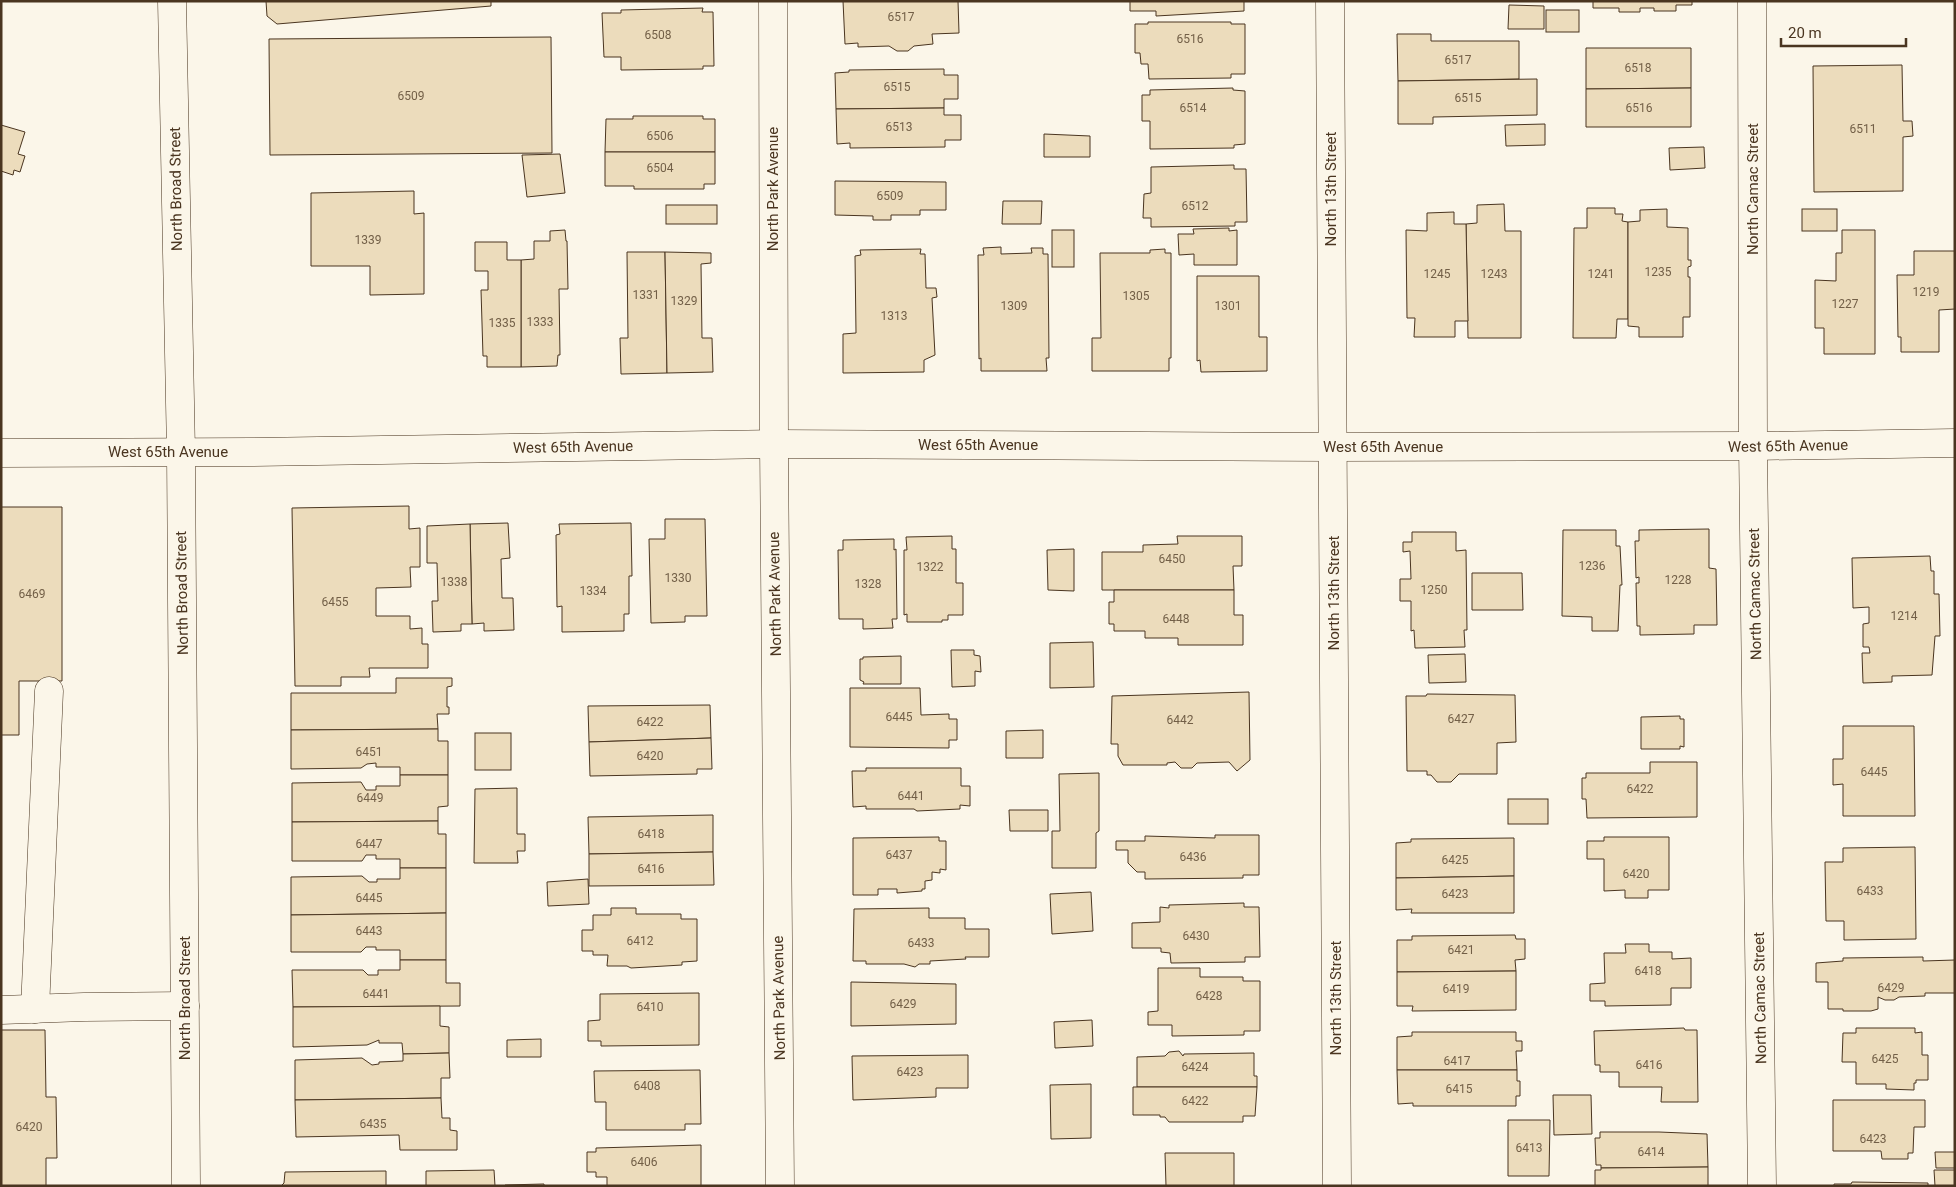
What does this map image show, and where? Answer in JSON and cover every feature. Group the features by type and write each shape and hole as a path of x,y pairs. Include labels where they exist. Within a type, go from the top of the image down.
{"street":[{"name":"North Broad Street","path":"172,1 181,452 186,1186"},
{"name":"North Park Avenue","path":"773,1 774,444 780,1186"},
{"name":"North 13th Street","path":"1330,1 1337,1186"},
{"name":"North Camac Street","path":"1752,1 1753,446 1762,1186"},
{"name":"West 65th Avenue","path":"1,453 774,444 1333,447 1753,446 1955,443"},
{"path":"35,1009 49,691"},
{"path":"1,1010 185,1006"}],"building":[{"path":"266,1 491,1 491,6 277,24 267,16"},
{"path":"843,1 958,1 959,33 932,34 933,44 914,46 908,51 897,51 889,46 858,47 858,43 845,44"},
{"path":"1130,1 1244,1 1244,11 1156,16 1156,11 1130,11"},
{"path":"1593,1 1692,1 1692,5 1676,5 1676,11 1654,11 1654,8 1640,8 1640,12 1619,12 1619,8 1593,8"},
{"path":"1509,5 1544,6 1544,29 1508,29"},
{"path":"703,8 702,12 713,12 714,66 703,66 703,69 621,70 621,57 604,57 602,13 621,13 621,10"},
{"path":"1546,10 1579,10 1579,32 1546,32"},
{"path":"1148,22 1231,22 1231,24 1245,24 1245,74 1231,74 1231,78 1149,79 1148,64 1141,64 1140,53 1135,53 1135,24 1148,24"},
{"path":"1397,34 1431,34 1431,41 1519,41 1519,79 1398,81"},
{"path":"551,37 552,153 270,155 269,39"},
{"path":"1586,48 1691,48 1691,88 1586,89"},
{"path":"1902,65 1903,121 1912,121 1913,136 1903,137 1903,191 1814,192 1813,66"},
{"path":"944,69 944,75 958,75 958,99 944,99 944,108 836,109 835,73 849,72 849,70"},
{"path":"1537,79 1537,115 1433,117 1433,124 1398,124 1398,81"},
{"path":"1233,88 1233,90 1245,91 1245,144 1234,145 1234,148 1150,149 1150,121 1142,121 1142,95 1150,95 1150,90"},
{"path":"1691,88 1691,127 1586,127 1586,89"},
{"path":"944,108 944,115 961,115 961,140 945,140 945,147 850,148 850,143 837,144 836,109"},
{"path":"633,116 703,116 703,119 715,119 715,152 605,152 606,119 633,119"},
{"path":"1545,124 1545,145 1506,146 1505,125"},
{"path":"1,125 25,132 18,154 25,156 20,172 14,170 13,175 1,171"},
{"path":"1044,134 1090,136 1090,157 1044,157"},
{"path":"1704,147 1705,168 1670,170 1669,148"},
{"path":"605,152 715,152 715,184 704,184 704,189 634,189 634,186 605,186"},
{"path":"560,154 565,193 527,197 522,155"},
{"path":"1234,165 1234,169 1246,169 1247,222 1235,222 1235,226 1151,227 1151,218 1143,218 1144,194 1151,193 1151,167"},
{"path":"835,181 946,182 946,210 920,210 920,215 891,215 891,220 873,220 873,216 835,215"},
{"path":"414,191 414,214 424,213 424,294 370,295 370,266 311,266 311,193"},
{"path":"1003,201 1042,201 1041,224 1002,224"},
{"path":"1504,204 1505,231 1521,231 1521,338 1468,338 1466,224 1477,223 1477,205"},
{"path":"666,205 717,205 717,224 666,224"},
{"path":"1587,208 1615,208 1615,214 1623,214 1622,221 1628,222 1628,319 1617,319 1616,338 1573,338 1574,228 1587,228"},
{"path":"1667,209 1667,227 1688,228 1688,260 1691,260 1691,266 1688,267 1688,277 1690,277 1690,317 1683,317 1683,337 1639,337 1639,327 1628,326 1628,222 1640,221 1640,210"},
{"path":"1802,209 1837,209 1837,231 1802,231"},
{"path":"1454,212 1454,224 1466,224 1468,321 1455,321 1455,337 1414,337 1415,318 1407,318 1406,230 1427,231 1427,213"},
{"path":"1229,228 1229,231 1237,230 1237,265 1194,265 1194,254 1179,255 1178,234 1194,234 1193,229"},
{"path":"565,230 568,289 559,289 560,355 558,355 557,366 521,367 521,260 534,259 534,241 550,241 550,231"},
{"path":"1052,230 1074,230 1074,267 1052,267"},
{"path":"1842,230 1875,230 1875,354 1824,354 1824,328 1815,328 1815,280 1836,281 1836,253 1842,253"},
{"path":"475,242 507,242 507,260 521,260 521,367 487,367 487,356 483,356 481,290 488,290 488,271 475,271"},
{"path":"1001,247 1001,254 1032,253 1031,248 1043,248 1043,254 1048,254 1049,358 1046,358 1047,371 981,371 981,358 979,359 978,255 984,255 983,248"},
{"path":"921,249 920,254 925,254 926,288 936,288 937,297 932,298 935,355 924,360 924,372 843,373 843,334 856,333 855,256 861,255 860,250"},
{"path":"1165,249 1165,253 1171,253 1171,358 1169,358 1169,371 1092,371 1092,338 1101,338 1100,253 1150,253 1150,250"},
{"path":"1914,251 1955,251 1955,309 1939,310 1939,352 1901,352 1901,337 1898,337 1897,275 1914,275"},
{"path":"627,252 665,252 667,373 621,374 620,338 628,338"},
{"path":"665,252 711,253 711,263 701,264 702,338 712,338 713,372 667,373"},
{"path":"1197,276 1259,276 1259,337 1267,337 1267,371 1201,372 1200,360 1197,361"},
{"path":"409,506 409,529 420,528 420,567 410,567 411,587 376,588 376,616 410,616 410,629 422,628 422,644 428,644 428,668 369,668 370,677 341,677 341,686 295,686 292,508"},
{"path":"1,507 62,507 62,681 19,681 19,735 1,735"},
{"path":"665,519 705,519 707,616 685,616 685,622 651,623 649,539 665,539"},
{"path":"508,523 510,558 501,559 502,598 513,598 514,630 484,631 484,623 472,624 470,524"},
{"path":"631,523 632,576 629,576 629,614 624,614 624,631 562,632 562,606 557,607 556,535 560,534 559,524"},
{"path":"470,524 472,624 461,624 461,631 433,632 432,601 438,601 437,563 427,563 427,526"},
{"path":"1709,529 1709,568 1716,569 1717,625 1694,625 1694,634 1640,635 1640,626 1637,626 1636,583 1639,583 1639,577 1636,578 1635,541 1639,541 1639,530"},
{"path":"1563,530 1616,530 1616,546 1620,546 1622,585 1620,585 1618,631 1592,631 1592,617 1562,616"},
{"path":"1412,532 1456,532 1456,551 1466,550 1467,630 1464,630 1465,647 1415,648 1414,630 1411,631 1411,601 1400,601 1400,579 1411,579 1410,551 1403,552 1403,542 1412,542"},
{"path":"952,536 952,549 956,549 956,583 963,583 963,615 948,615 948,620 942,620 942,622 907,622 907,614 904,615 904,550 907,550 906,537"},
{"path":"1177,536 1242,536 1242,566 1233,566 1234,590 1102,590 1102,552 1143,552 1143,545 1178,544"},
{"path":"894,539 894,550 896,549 897,619 892,619 893,628 863,629 863,619 839,619 838,550 843,550 843,540"},
{"path":"1074,549 1074,591 1048,590 1047,550"},
{"path":"1930,556 1931,571 1934,571 1934,594 1939,594 1940,636 1935,636 1932,675 1892,676 1892,682 1863,683 1862,653 1870,653 1869,647 1863,647 1863,624 1869,623 1869,607 1853,608 1852,558"},
{"path":"1472,573 1522,573 1523,610 1472,610"},
{"path":"1114,590 1234,590 1234,615 1243,615 1243,645 1178,645 1178,638 1145,638 1145,631 1114,631 1114,624 1109,624 1109,602 1114,602"},
{"path":"1093,642 1094,687 1050,688 1050,643"},
{"path":"951,650 974,650 974,655 980,656 981,672 975,671 975,686 952,687"},
{"path":"1465,654 1466,682 1429,683 1428,655"},
{"path":"901,656 901,684 863,684 864,682 860,680 860,659 863,659 863,657"},
{"path":"396,678 452,678 452,686 447,687 449,714 437,714 438,729 291,730 291,693 396,693"},
{"path":"850,688 920,688 921,715 949,714 949,719 957,719 957,740 949,740 949,748 850,747"},
{"path":"1249,692 1250,760 1237,771 1229,762 1197,763 1192,768 1181,768 1175,762 1167,763 1167,765 1123,765 1118,756 1118,744 1111,744 1112,696"},
{"path":"1427,694 1515,695 1516,742 1497,743 1497,774 1459,774 1451,782 1437,782 1431,775 1427,775 1427,771 1407,771 1406,696 1426,696"},
{"path":"710,705 711,738 589,742 588,706"},
{"path":"1680,716 1680,719 1684,719 1684,747 1680,746 1680,749 1641,749 1641,717"},
{"path":"1843,726 1914,726 1915,816 1843,816 1843,784 1833,785 1833,759 1843,759"},
{"path":"438,729 438,741 448,741 448,775 400,775 400,767 376,767 376,763 367,764 361,768 291,769 291,730"},
{"path":"1043,730 1043,758 1006,758 1006,731"},
{"path":"475,733 511,733 511,770 475,770"},
{"path":"711,738 712,769 697,769 697,774 590,776 589,742"},
{"path":"1650,762 1697,762 1697,817 1587,818 1586,799 1582,799 1582,778 1586,778 1586,773 1650,773"},
{"path":"866,768 961,768 961,786 970,786 970,806 960,805 960,809 917,811 914,809 866,809 866,806 853,807 852,771 866,771"},
{"path":"1099,773 1099,831 1096,833 1096,868 1052,868 1052,831 1060,831 1059,774"},
{"path":"400,775 448,775 448,806 438,807 438,821 292,822 292,783 361,782 366,790 376,790 376,786 400,786"},
{"path":"517,788 517,834 525,834 525,851 517,851 518,863 474,863 475,789"},
{"path":"1508,799 1548,799 1548,824 1508,824"},
{"path":"1009,810 1048,810 1048,831 1010,831"},
{"path":"713,815 713,852 589,854 588,817"},
{"path":"438,821 438,834 446,834 446,868 400,868 400,859 376,859 376,855 366,855 362,861 292,861 292,822"},
{"path":"1215,835 1259,835 1259,875 1243,875 1243,878 1145,879 1145,872 1137,872 1128,863 1128,850 1116,850 1116,841 1145,841 1145,836 1215,838"},
{"path":"939,837 939,841 946,841 946,870 940,869 940,873 932,872 932,880 925,881 925,889 922,889 922,891 897,893 897,889 878,889 878,895 853,895 853,838"},
{"path":"1604,837 1669,837 1669,890 1648,890 1648,898 1625,898 1625,890 1604,891 1604,859 1587,859 1587,841 1604,841"},
{"path":"1514,838 1514,876 1396,878 1396,843 1411,842 1411,839"},
{"path":"1915,847 1916,939 1844,940 1844,921 1826,921 1825,862 1843,862 1843,848"},
{"path":"713,852 714,885 589,886 589,854"},
{"path":"400,868 446,868 446,913 291,915 291,877 362,876 369,882 377,882 377,879 400,879"},
{"path":"1514,876 1514,913 1411,913 1412,909 1396,910 1396,878"},
{"path":"588,879 589,904 548,906 547,882"},
{"path":"1091,892 1093,931 1052,934 1050,894"},
{"path":"1244,903 1244,907 1259,907 1260,957 1245,957 1245,962 1171,963 1170,953 1161,952 1161,948 1132,948 1132,923 1160,922 1160,907 1169,908 1169,905"},
{"path":"611,908 636,908 636,914 681,914 681,919 697,919 697,961 682,962 682,965 631,968 627,966 607,966 608,955 593,955 593,951 582,951 582,930 593,930 593,915 611,915"},
{"path":"929,908 929,918 965,918 965,929 989,929 989,957 965,957 966,959 930,961 930,964 919,964 915,967 904,964 866,964 866,961 853,961 854,909"},
{"path":"446,913 446,960 400,960 400,950 376,950 376,947 366,947 361,952 291,952 291,915"},
{"path":"1515,935 1516,939 1525,939 1525,959 1515,960 1516,971 1397,972 1397,940 1412,940 1412,936"},
{"path":"1625,944 1649,944 1649,952 1672,952 1672,959 1691,958 1691,988 1671,988 1671,1005 1605,1006 1605,1001 1590,1001 1590,984 1605,983 1604,953 1626,953"},
{"path":"1923,957 1923,961 1955,960 1955,993 1925,993 1925,996 1899,997 1894,1000 1885,1000 1878,997 1878,1009 1871,1011 1843,1011 1843,1009 1828,1009 1828,982 1816,982 1816,963 1843,961 1843,958"},
{"path":"400,960 446,960 446,983 460,983 460,1006 293,1007 292,970 363,970 368,975 378,975 378,970 400,970"},
{"path":"1158,968 1200,968 1200,977 1243,977 1243,981 1260,981 1260,1031 1244,1031 1244,1035 1172,1036 1172,1025 1148,1025 1148,1012 1158,1011"},
{"path":"1516,971 1516,1010 1412,1011 1413,1006 1397,1006 1397,972"},
{"path":"851,982 956,984 956,1024 851,1026"},
{"path":"699,993 699,1045 601,1046 601,1041 588,1041 588,1021 600,1020 600,994"},
{"path":"440,1006 440,1026 449,1027 449,1053 403,1054 402,1043 379,1043 379,1040 367,1045 293,1047 293,1007"},
{"path":"1092,1020 1093,1046 1055,1048 1054,1022"},
{"path":"1684,1028 1685,1030 1697,1030 1698,1102 1661,1102 1662,1087 1619,1087 1619,1072 1600,1072 1600,1065 1595,1065 1594,1031"},
{"path":"1856,1028 1915,1028 1915,1033 1922,1032 1922,1055 1928,1055 1928,1080 1916,1080 1914,1090 1886,1089 1886,1084 1856,1084 1856,1062 1842,1062 1843,1033 1856,1033"},
{"path":"1,1030 45,1030 46,1097 56,1097 57,1158 46,1158 46,1186 1,1186"},
{"path":"1412,1032 1516,1032 1516,1041 1522,1041 1522,1051 1516,1051 1517,1070 1397,1070 1397,1037 1412,1036"},
{"path":"541,1039 541,1057 507,1057 507,1040"},
{"path":"1179,1051 1183,1056 1184,1054 1254,1053 1254,1076 1257,1076 1257,1087 1137,1087 1137,1057 1165,1056 1169,1052"},
{"path":"449,1053 450,1078 441,1078 441,1098 295,1100 295,1060 362,1058 372,1065 379,1064 379,1062 403,1061 403,1054"},
{"path":"968,1055 968,1088 936,1088 936,1097 853,1100 852,1056"},
{"path":"700,1070 701,1124 685,1124 685,1130 606,1130 606,1102 595,1102 594,1071"},
{"path":"1397,1070 1517,1070 1517,1081 1520,1081 1520,1096 1516,1096 1516,1106 1413,1106 1413,1103 1398,1104"},
{"path":"1091,1084 1091,1138 1051,1139 1050,1085"},
{"path":"1133,1087 1257,1087 1255,1116 1243,1116 1243,1122 1169,1122 1165,1117 1160,1117 1160,1115 1133,1115"},
{"path":"1553,1095 1591,1095 1592,1134 1554,1135"},
{"path":"441,1098 442,1118 450,1118 450,1130 457,1131 457,1150 400,1150 399,1135 296,1137 295,1100"},
{"path":"1833,1100 1925,1100 1925,1127 1914,1127 1913,1153 1908,1153 1908,1159 1882,1159 1881,1151 1833,1151"},
{"path":"1508,1120 1550,1120 1549,1176 1508,1176"},
{"path":"1600,1132 1707,1134 1708,1167 1601,1168 1601,1165 1596,1165 1595,1138 1600,1138"},
{"path":"701,1145 701,1186 607,1186 607,1177 596,1177 596,1172 587,1172 587,1152 596,1152 596,1148"},
{"path":"1935,1152 1955,1152 1955,1168 1936,1168"},
{"path":"1165,1153 1234,1153 1234,1186 1166,1186"},
{"path":"1708,1167 1708,1186 1595,1186 1595,1170 1601,1170 1601,1168"},
{"path":"494,1170 495,1186 426,1186 426,1171"},
{"path":"1934,1170 1955,1170 1955,1186 1935,1186"},
{"path":"386,1171 386,1186 281,1186 284,1183 285,1172"},
{"path":"1852,1182 1928,1183 1928,1186 1834,1186 1834,1184 1851,1184"},
{"path":"544,1184 544,1186 505,1186 505,1185"}]}
